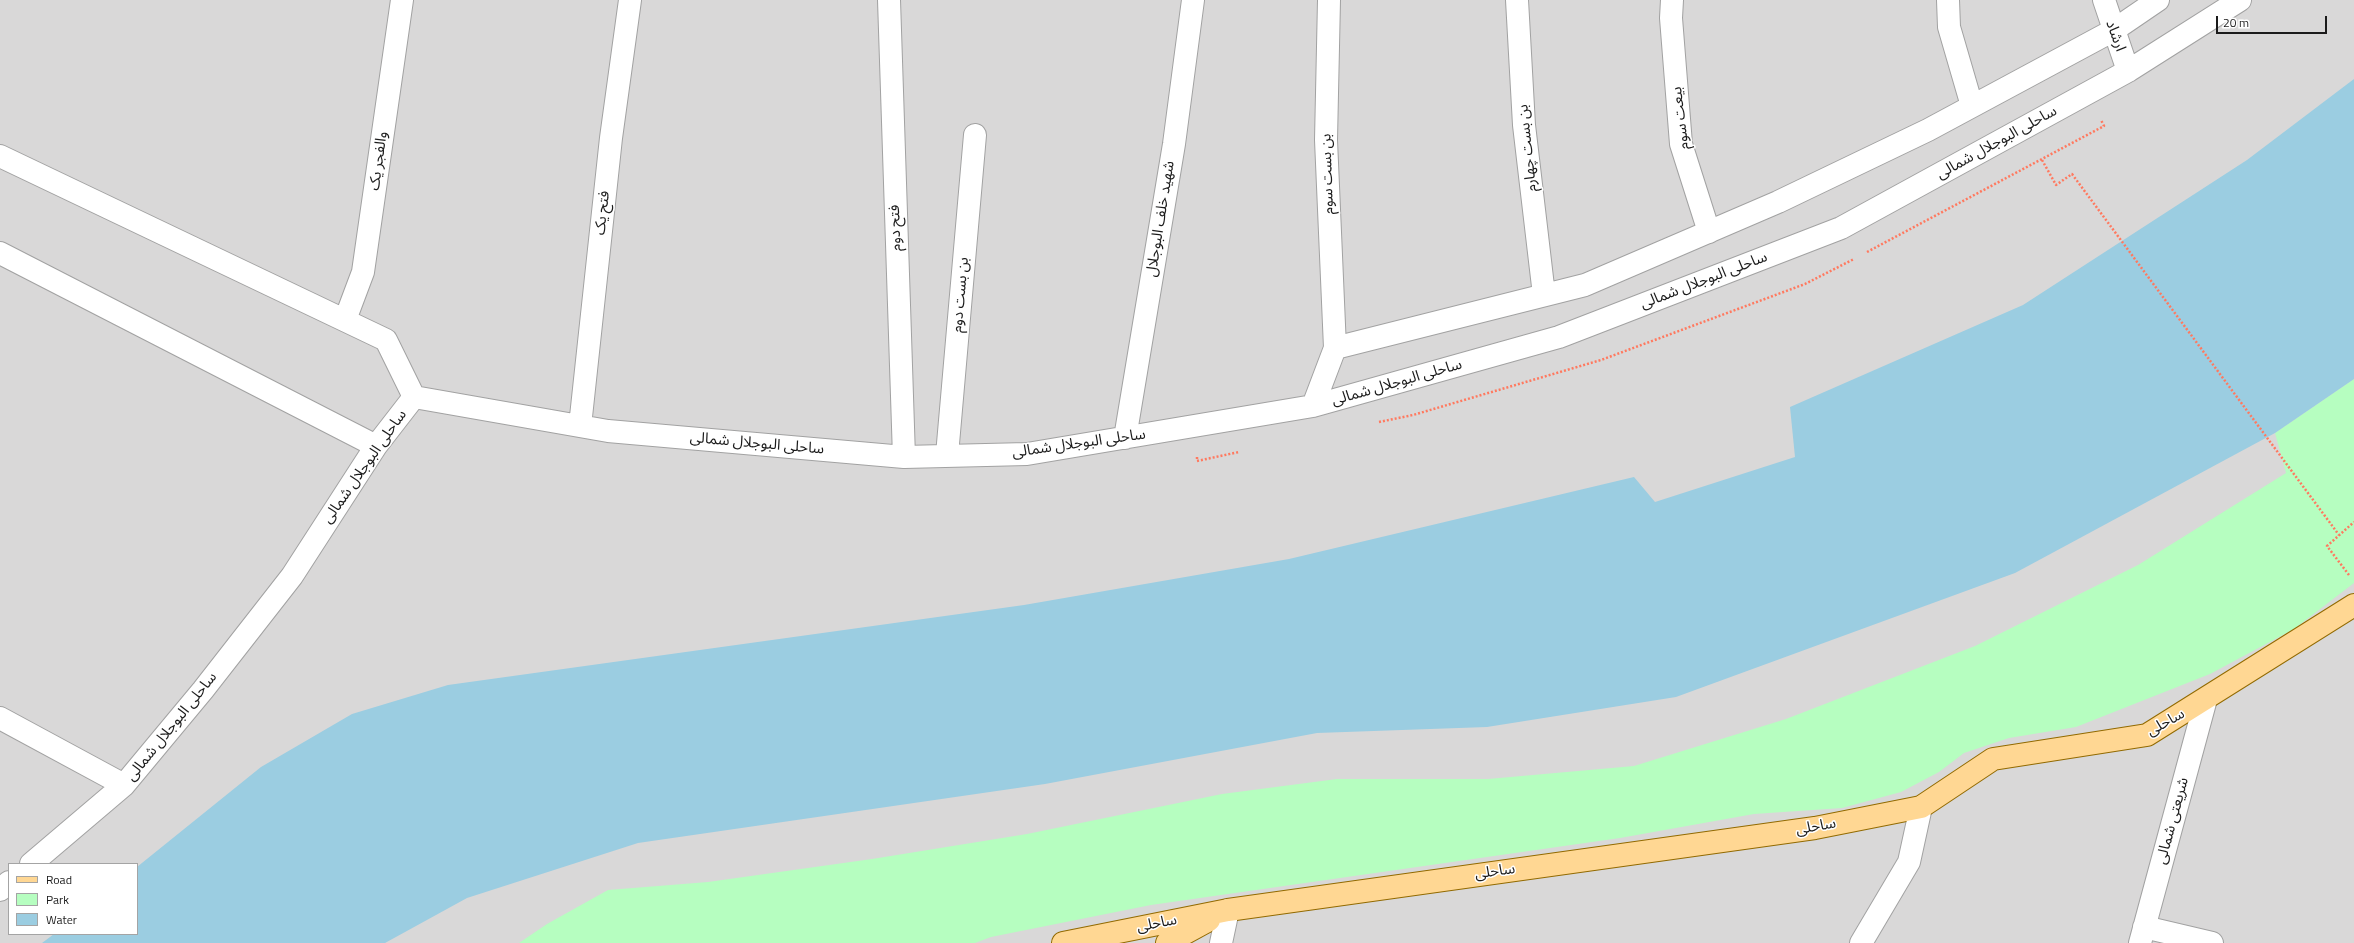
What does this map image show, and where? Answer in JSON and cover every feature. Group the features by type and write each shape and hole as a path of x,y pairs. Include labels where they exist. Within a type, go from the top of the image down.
{"main road":[{"name":"ساحلی","path":"1063,943 1228,910 1815,828 1921,807 1993,759 2148,735 2206,700 2354,605"},
{"name":"ساحلی","path":"1167,943 1228,910"}],"street":[{"name":"والفجر یک","path":"345,320 363,272 402,0"},
{"name":"فتح یک","path":"580,426 611,138 630,0"},
{"name":"فتح دوم","path":"888,0 904,457"},
{"name":"شهید خلف البوجلال","path":"1126,438 1174,144 1193,0"},
{"name":"بن بست سوم","path":"1329,0 1326,140 1335,348"},
{"name":"بن بست چهارم","path":"1517,0 1524,125 1544,295"},
{"name":"بیعت سوم","path":"1672,0 1671,18 1681,144 1710,232"},
{"path":"1948,0 1949,27 1972,106"},
{"name":"ارشاد","path":"2104,0 2128,71"},
{"path":"1313,406 1335,348 1585,285 1710,232 1792,195 1928,130 2114,30 2158,0"},
{"name":"ساحلی البوجلال شمالی","path":"32,863 124,785 203,690 292,576 376,446 414,397 608,431 904,457 1026,454 1313,406 1559,337 1841,228 2128,71 2240,0"},
{"name":"بن بست دوم","path":"947,455 975,135"},
{"path":"0,156 386,340 414,397"},
{"path":"0,253 376,446"},
{"name":"شریعتی شمالی","path":"2142,935 2206,700"},
{"path":"0,718 124,785"},
{"path":"1861,943 1909,862 1921,807"},
{"path":"0,890 8,883"},
{"path":"1221,943 1228,910"},
{"path":"2142,935 2212,943"}],"path":[{"path":"2042,160 2056,185 2072,174 2340,535"},
{"path":"2350,576 2327,546 2354,522"}],"shaded area":[{"path":"0,0 2354,0 2354,943 0,943"}],"green space":[{"path":"2354,379 2354,583 2294,629 2210,674 2076,727 2009,738 1964,753 1939,772 1901,792 1842,808 1754,814 1620,838 1151,905 991,937 975,943 519,943 547,924 608,890 708,882 872,859 1027,834 1222,794 1337,779 1488,779 1634,766 1786,719 1975,646 2138,565 2286,473 2275,433"}],"water":[{"path":"2354,79 2354,379 2275,433 2015,573 1676,697 1487,727 1317,733 1045,784 638,843 467,898 385,943 42,943 53,935 138,935 138,866 261,767 352,714 448,685 1024,605 1289,559 1634,477 1655,502 1795,457 1790,407 2023,305 2247,160"}]}
